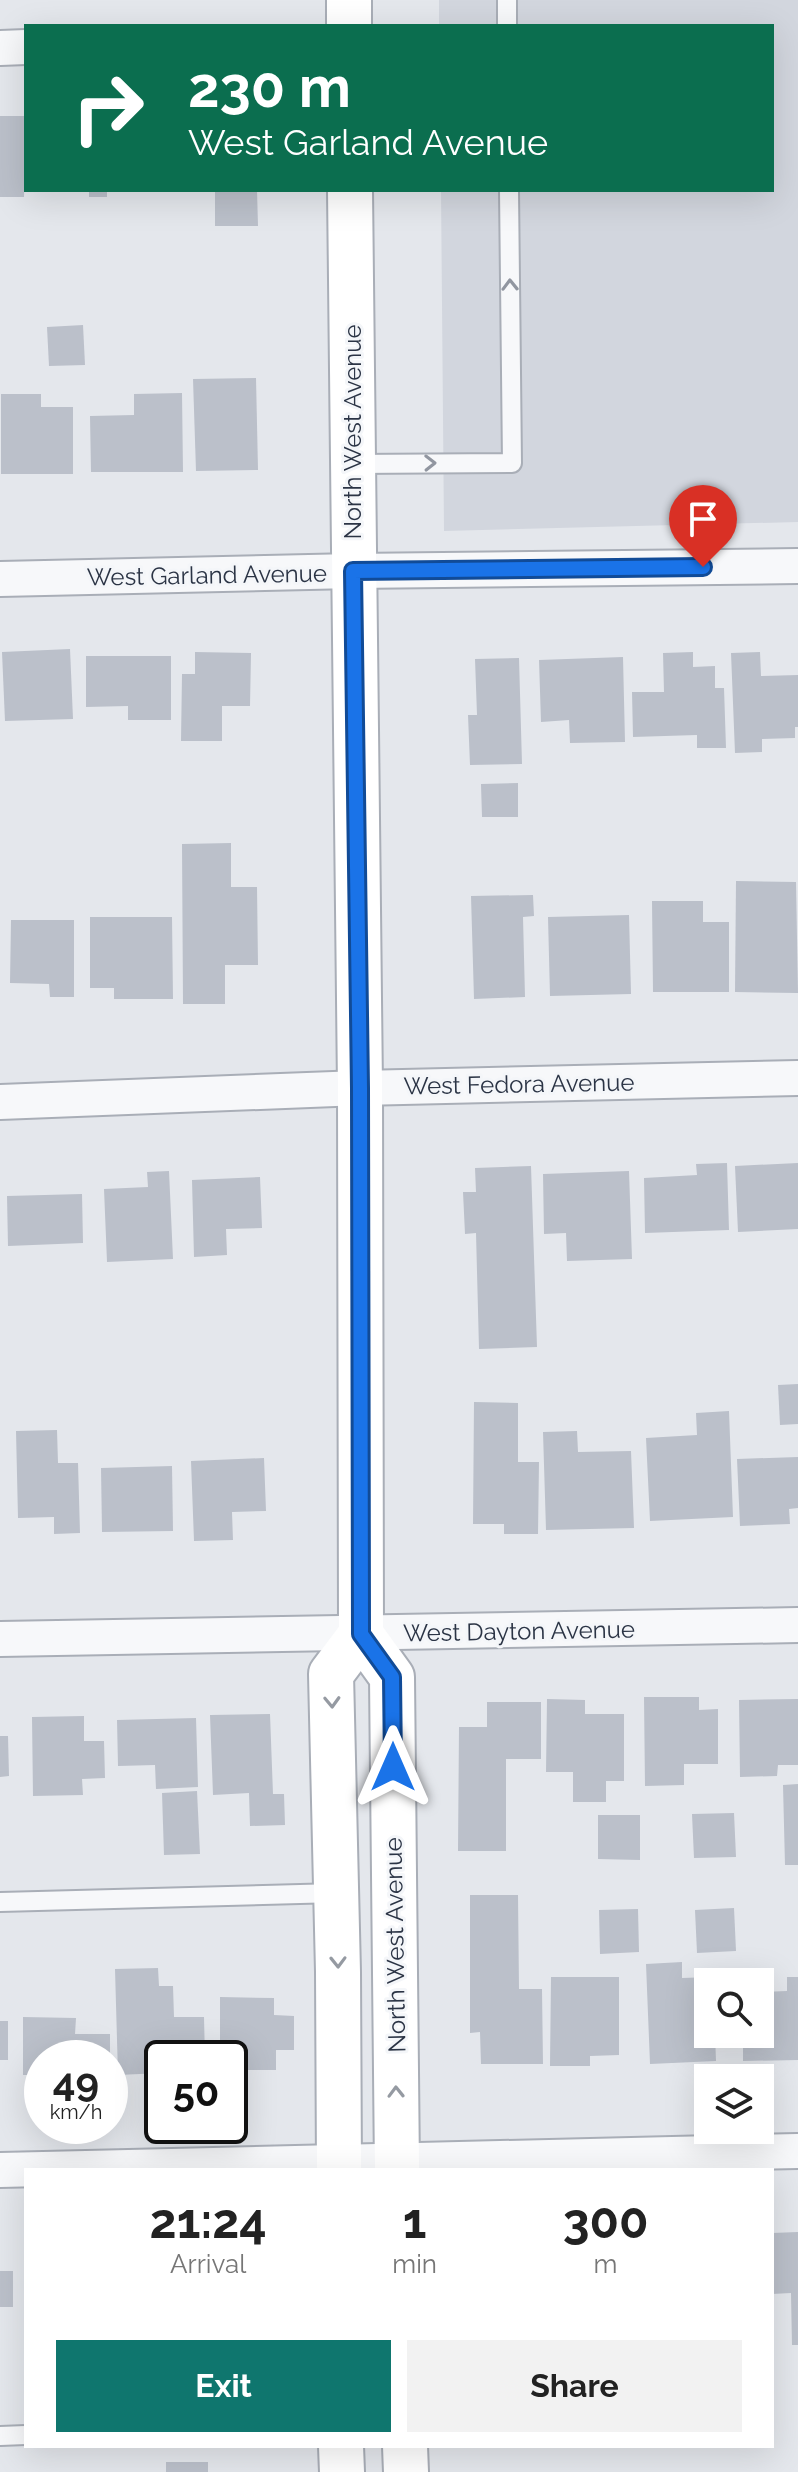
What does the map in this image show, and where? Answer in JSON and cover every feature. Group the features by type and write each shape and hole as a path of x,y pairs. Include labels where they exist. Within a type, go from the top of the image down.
{"main road":[{"path":"349,0 349,24"},
{"name":"North West Avenue","path":"350,192 360,1088 361,1634 392,1677 397,2165"},
{"path":"339,2166 337,1893 331,1674 361,1634"},
{"path":"341,2448 342,2472"},
{"path":"405,2448 406,2472"}],"street":[{"path":"0,48 24,47"},
{"name":"West Garland Avenue","path":"0,579 798,566"},
{"name":"West Fedora Avenue","path":"0,1102 360,1088 798,1078"},
{"name":"West Dayton Avenue","path":"0,1639 798,1625"},
{"path":"170,2168 397,2165 798,2151"},
{"path":"0,2170 24,2170"}],"lane":[{"path":"507,0 507,24"},
{"path":"352,464 512,463 509,192"},
{"path":"0,1902 337,1893"},
{"path":"0,2436 24,2435"}],"shaded area":[{"path":"439,0 798,0 798,522 444,531 441,192 774,192 774,24 439,24"}],"building":[{"path":"0,116 24,116 24,197 0,197"},
{"path":"89,192 107,192 107,197 89,197"},
{"path":"215,192 257,192 258,226 215,226"},
{"path":"83,325 85,365 49,366 47,327"},
{"path":"256,378 258,470 196,471 193,379"},
{"path":"182,393 183,472 91,472 90,416 134,415 134,394"},
{"path":"1,394 41,394 41,407 73,407 73,474 1,474"},
{"path":"70,649 73,719 5,721 2,652"},
{"path":"195,652 251,653 250,706 222,706 222,741 181,741 182,674 195,674"},
{"path":"693,652 693,667 715,666 715,688 724,688 726,748 697,748 697,735 633,737 632,692 664,692 663,653"},
{"path":"760,652 761,676 798,675 798,727 795,727 795,738 762,739 762,752 735,753 731,653"},
{"path":"86,656 171,656 171,720 128,720 128,706 86,707"},
{"path":"623,657 625,742 570,743 569,720 541,722 539,660"},
{"path":"519,658 522,764 470,765 468,715 477,715 475,659"},
{"path":"518,783 518,817 482,817 481,784"},
{"path":"231,843 231,887 257,887 258,965 225,965 225,1004 183,1004 182,844"},
{"path":"736,881 796,882 798,993 735,992"},
{"path":"533,895 534,916 523,917 525,997 474,999 471,896"},
{"path":"652,901 703,901 703,922 729,922 729,992 653,992"},
{"path":"629,915 631,994 550,996 548,917"},
{"path":"90,917 172,917 173,999 114,999 114,988 90,988"},
{"path":"11,920 74,920 74,997 50,997 49,984 10,983"},
{"path":"727,1163 729,1230 645,1233 644,1178 697,1175 696,1164"},
{"path":"798,1163 798,1229 738,1232 735,1166"},
{"path":"531,1166 537,1347 479,1349 476,1233 465,1234 463,1192 476,1192 475,1168"},
{"path":"169,1171 173,1259 107,1262 104,1189 148,1187 147,1172"},
{"path":"629,1171 632,1259 567,1261 566,1233 544,1234 543,1174"},
{"path":"260,1177 262,1228 226,1229 227,1255 194,1257 192,1180"},
{"path":"82,1194 83,1243 8,1246 7,1196"},
{"path":"798,1384 798,1424 780,1425 778,1385"},
{"path":"474,1402 518,1403 518,1462 539,1462 538,1534 504,1534 504,1524 473,1524"},
{"path":"729,1411 733,1517 650,1521 646,1438 697,1435 696,1413"},
{"path":"57,1430 58,1463 78,1463 80,1533 54,1534 54,1517 18,1518 16,1431"},
{"path":"577,1431 578,1452 631,1451 634,1528 546,1530 543,1432"},
{"path":"798,1457 798,1508 789,1509 790,1524 740,1526 737,1459"},
{"path":"264,1458 266,1511 232,1512 233,1540 194,1541 191,1461"},
{"path":"172,1466 173,1531 102,1532 101,1468"},
{"path":"644,1697 699,1697 699,1710 718,1709 718,1764 684,1764 684,1785 645,1786"},
{"path":"547,1699 585,1700 585,1714 624,1714 624,1781 606,1781 606,1802 573,1802 573,1772 546,1772"},
{"path":"798,1699 798,1765 778,1765 777,1776 740,1777 739,1700"},
{"path":"487,1702 541,1702 541,1759 506,1759 506,1851 458,1851 459,1727 487,1727"},
{"path":"270,1714 273,1794 284,1794 285,1825 250,1826 249,1793 213,1795 210,1715"},
{"path":"84,1716 84,1741 104,1741 105,1778 82,1779 83,1795 33,1796 32,1717"},
{"path":"196,1718 198,1787 156,1789 155,1765 118,1766 117,1720"},
{"path":"0,1736 8,1736 9,1776 0,1777"},
{"path":"798,1784 798,1865 785,1865 783,1785"},
{"path":"197,1791 200,1854 164,1855 162,1793"},
{"path":"734,1813 736,1857 694,1858 692,1814"},
{"path":"598,1815 640,1815 640,1860 598,1859"},
{"path":"470,1895 518,1895 519,1989 542,1989 543,2064 481,2064 480,2032 470,2033"},
{"path":"734,1908 736,1951 697,1953 695,1910"},
{"path":"638,1909 639,1952 600,1954 599,1910"},
{"path":"682,1962 682,1978 694,1978 694,2048 716,2048 716,2061 650,2064 646,1964"},
{"path":"158,1968 159,1986 173,1986 174,2017 204,2017 205,2040 144,2040 144,2074 128,2075 128,2040 117,2040 115,1969"},
{"path":"551,1977 619,1977 619,2055 590,2056 590,2066 550,2066"},
{"path":"787,1977 798,1977 798,2060 743,2061 743,2048 774,2048 774,1991 787,1991"},
{"path":"220,1997 274,1998 274,2015 294,2016 294,2050 276,2050 276,2070 248,2070 248,2040 220,2040"},
{"path":"23,2017 76,2018 75,2034 110,2034 110,2040 24,2040 23,2075"},
{"path":"0,2021 8,2021 8,2060 0,2060"},
{"path":"798,2232 798,2345 792,2345 791,2293 774,2294 774,2233"},
{"path":"0,2271 13,2271 13,2307 0,2307"},
{"path":"166,2462 208,2462 208,2472 166,2472"}],"route":[{"path":"393,1767 392,1677 361,1634 360,1088 353,571 703,567"}]}
